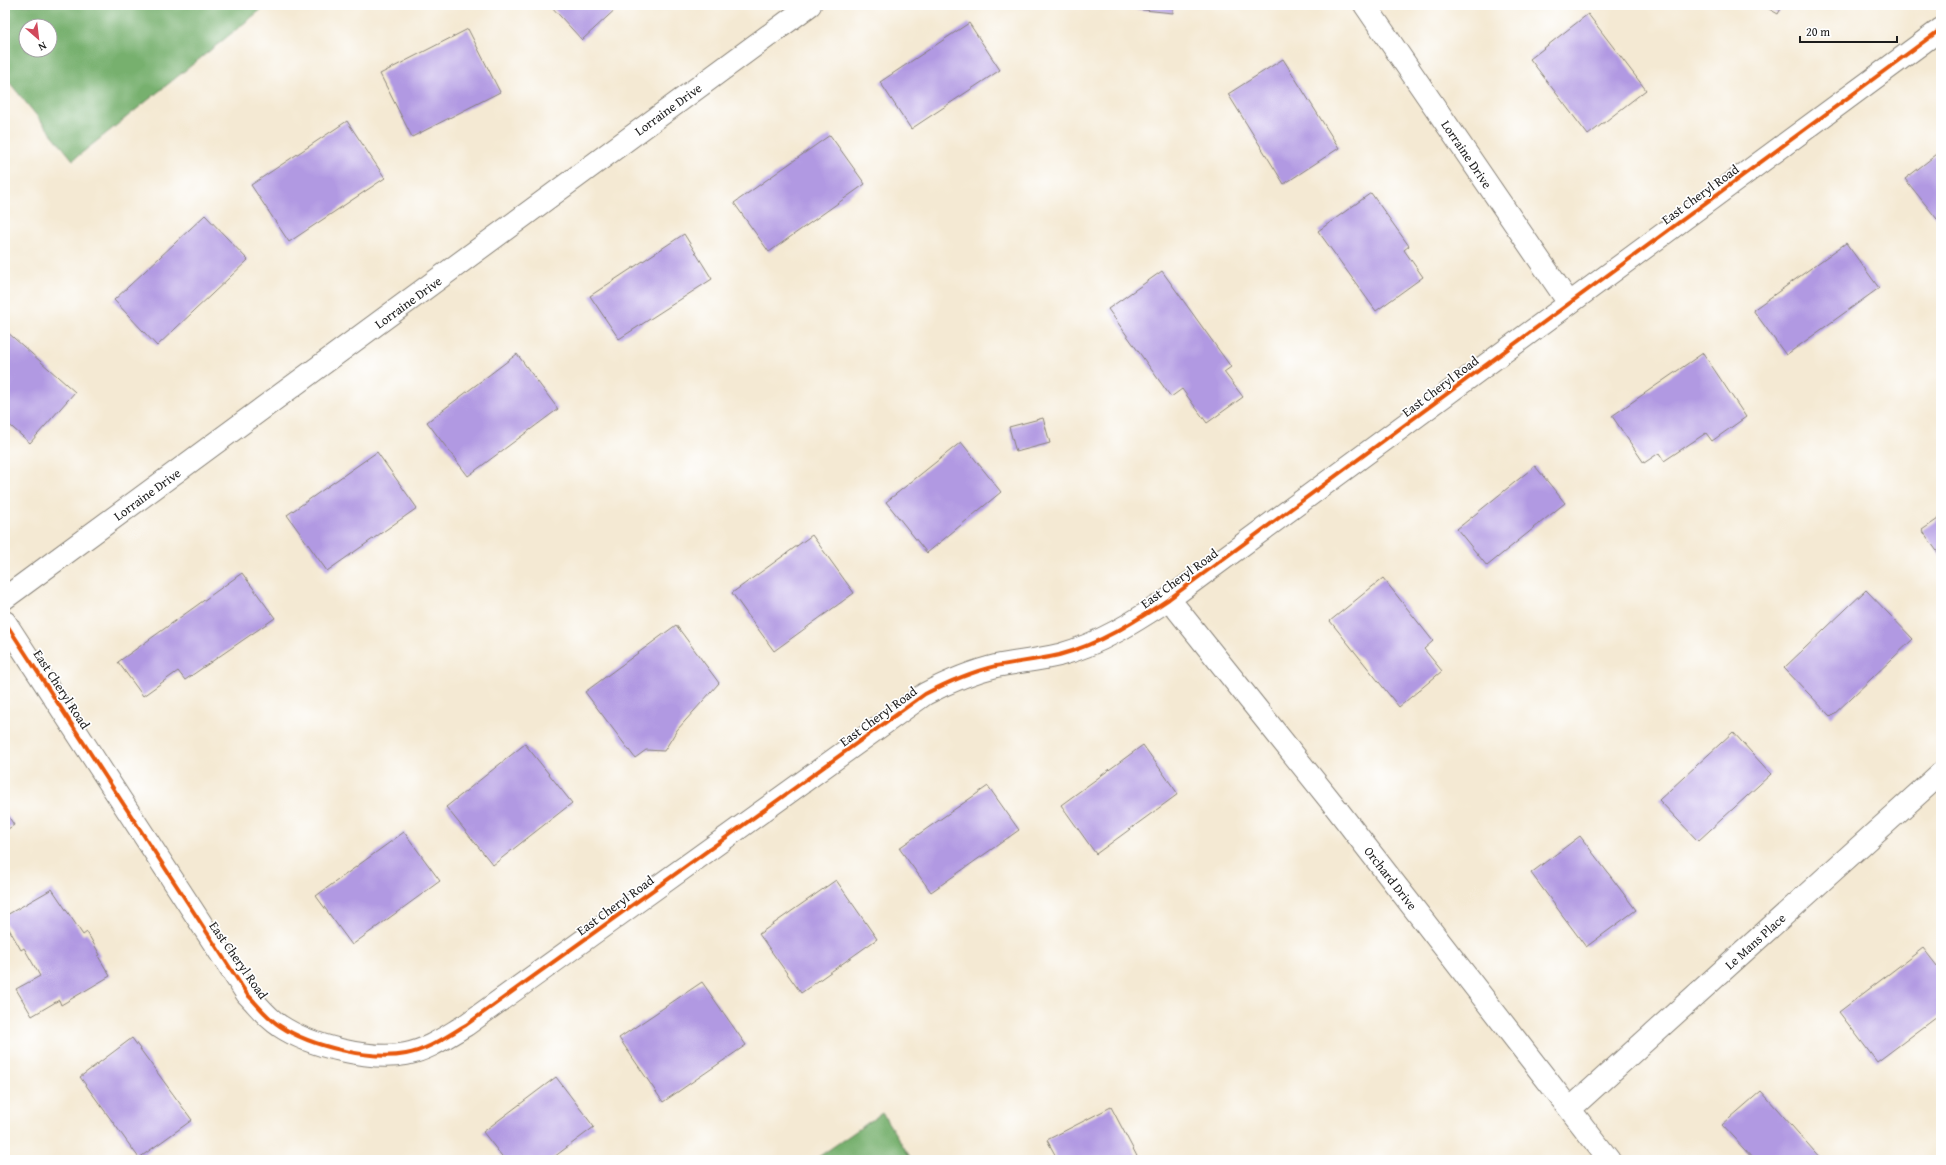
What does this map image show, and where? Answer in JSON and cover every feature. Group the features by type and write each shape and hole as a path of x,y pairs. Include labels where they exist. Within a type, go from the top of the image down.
{"street":[{"name":"Lorraine Drive","path":"5,598 810,5"},
{"name":"Lorraine Drive","path":"1365,5 1569,303"},
{"name":"East Cheryl Road","path":"5,622 62,707 247,994 267,1016 279,1026 298,1037 340,1050 384,1056 406,1054 428,1047 466,1024 925,694 952,680 994,666 1058,655 1100,641 1127,627 1169,599 1941,29"},
{"name":"Orchard Drive","path":"1169,599 1333,804 1609,1160"},
{"name":"Le Mans Place","path":"1570,1109 1941,773"}],"green space":[{"path":"5,5 267,5 73,160 5,77"},
{"path":"882,1113 912,1160 814,1160"}],"building":[{"path":"550,5 620,5 582,40"},
{"path":"1096,5 1173,5 1173,13"},
{"path":"1762,5 1783,5 1778,14"},
{"path":"1588,14 1646,90 1588,135 1530,59"},
{"path":"969,23 1000,70 911,129 880,82"},
{"path":"468,29 500,92 412,137 380,74"},
{"path":"1283,59 1339,148 1284,184 1228,94"},
{"path":"347,121 385,178 289,242 251,185"},
{"path":"830,135 865,184 769,252 734,203"},
{"path":"1941,151 1941,224 1905,179"},
{"path":"1371,193 1409,246 1404,250 1423,277 1376,311 1318,231"},
{"path":"205,215 248,260 157,346 114,300"},
{"path":"684,234 712,279 619,339 590,296"},
{"path":"1846,243 1879,288 1786,355 1753,310"},
{"path":"1162,271 1231,367 1224,372 1243,397 1207,423 1182,389 1171,397 1108,309"},
{"path":"6,331 75,392 30,443 5,421"},
{"path":"1703,353 1746,417 1712,441 1706,433 1664,461 1659,453 1644,463 1612,416"},
{"path":"517,354 558,409 468,476 427,422"},
{"path":"1043,418 1050,443 1016,452 1009,427"},
{"path":"961,442 1001,492 927,553 886,502"},
{"path":"377,452 417,508 327,571 287,515"},
{"path":"1535,466 1565,503 1487,566 1457,529"},
{"path":"1941,517 1941,557 1922,530"},
{"path":"812,535 854,593 774,651 732,593"},
{"path":"242,573 275,618 185,680 178,671 143,696 118,662"},
{"path":"1383,578 1433,641 1424,649 1442,671 1399,707 1330,621"},
{"path":"1866,590 1913,639 1831,717 1784,668"},
{"path":"676,625 719,683 677,730 664,751 646,750 635,758 585,692"},
{"path":"1733,732 1771,774 1698,841 1659,800"},
{"path":"525,744 572,803 493,865 446,807"},
{"path":"1143,745 1178,794 1096,854 1061,805"},
{"path":"988,786 1019,830 931,892 899,848"},
{"path":"5,811 14,825 5,831"},
{"path":"404,832 440,881 352,945 316,896"},
{"path":"1580,836 1636,910 1586,947 1531,873"},
{"path":"836,880 877,939 801,993 759,934"},
{"path":"52,889 83,935 87,932 100,955 98,956 110,976 61,1005 59,1000 32,1016 16,989 40,976 24,948 21,950 5,922 5,916"},
{"path":"1923,948 1941,971 1941,1014 1877,1062 1839,1012"},
{"path":"702,982 746,1045 663,1102 619,1038"},
{"path":"132,1038 192,1120 139,1158 80,1077"},
{"path":"556,1077 594,1127 550,1160 505,1160 483,1132"},
{"path":"1761,1091 1822,1160 1754,1160 1722,1125"},
{"path":"1111,1107 1139,1160 1058,1160 1047,1140"}],"cycle path":[{"path":"5,622 247,994 263,1011 275,1023 293,1033 307,1040 341,1050 392,1056 414,1052 437,1042 466,1025 925,694 942,685 987,668 1059,655 1089,645 1130,624 1169,599 1941,29"}]}
